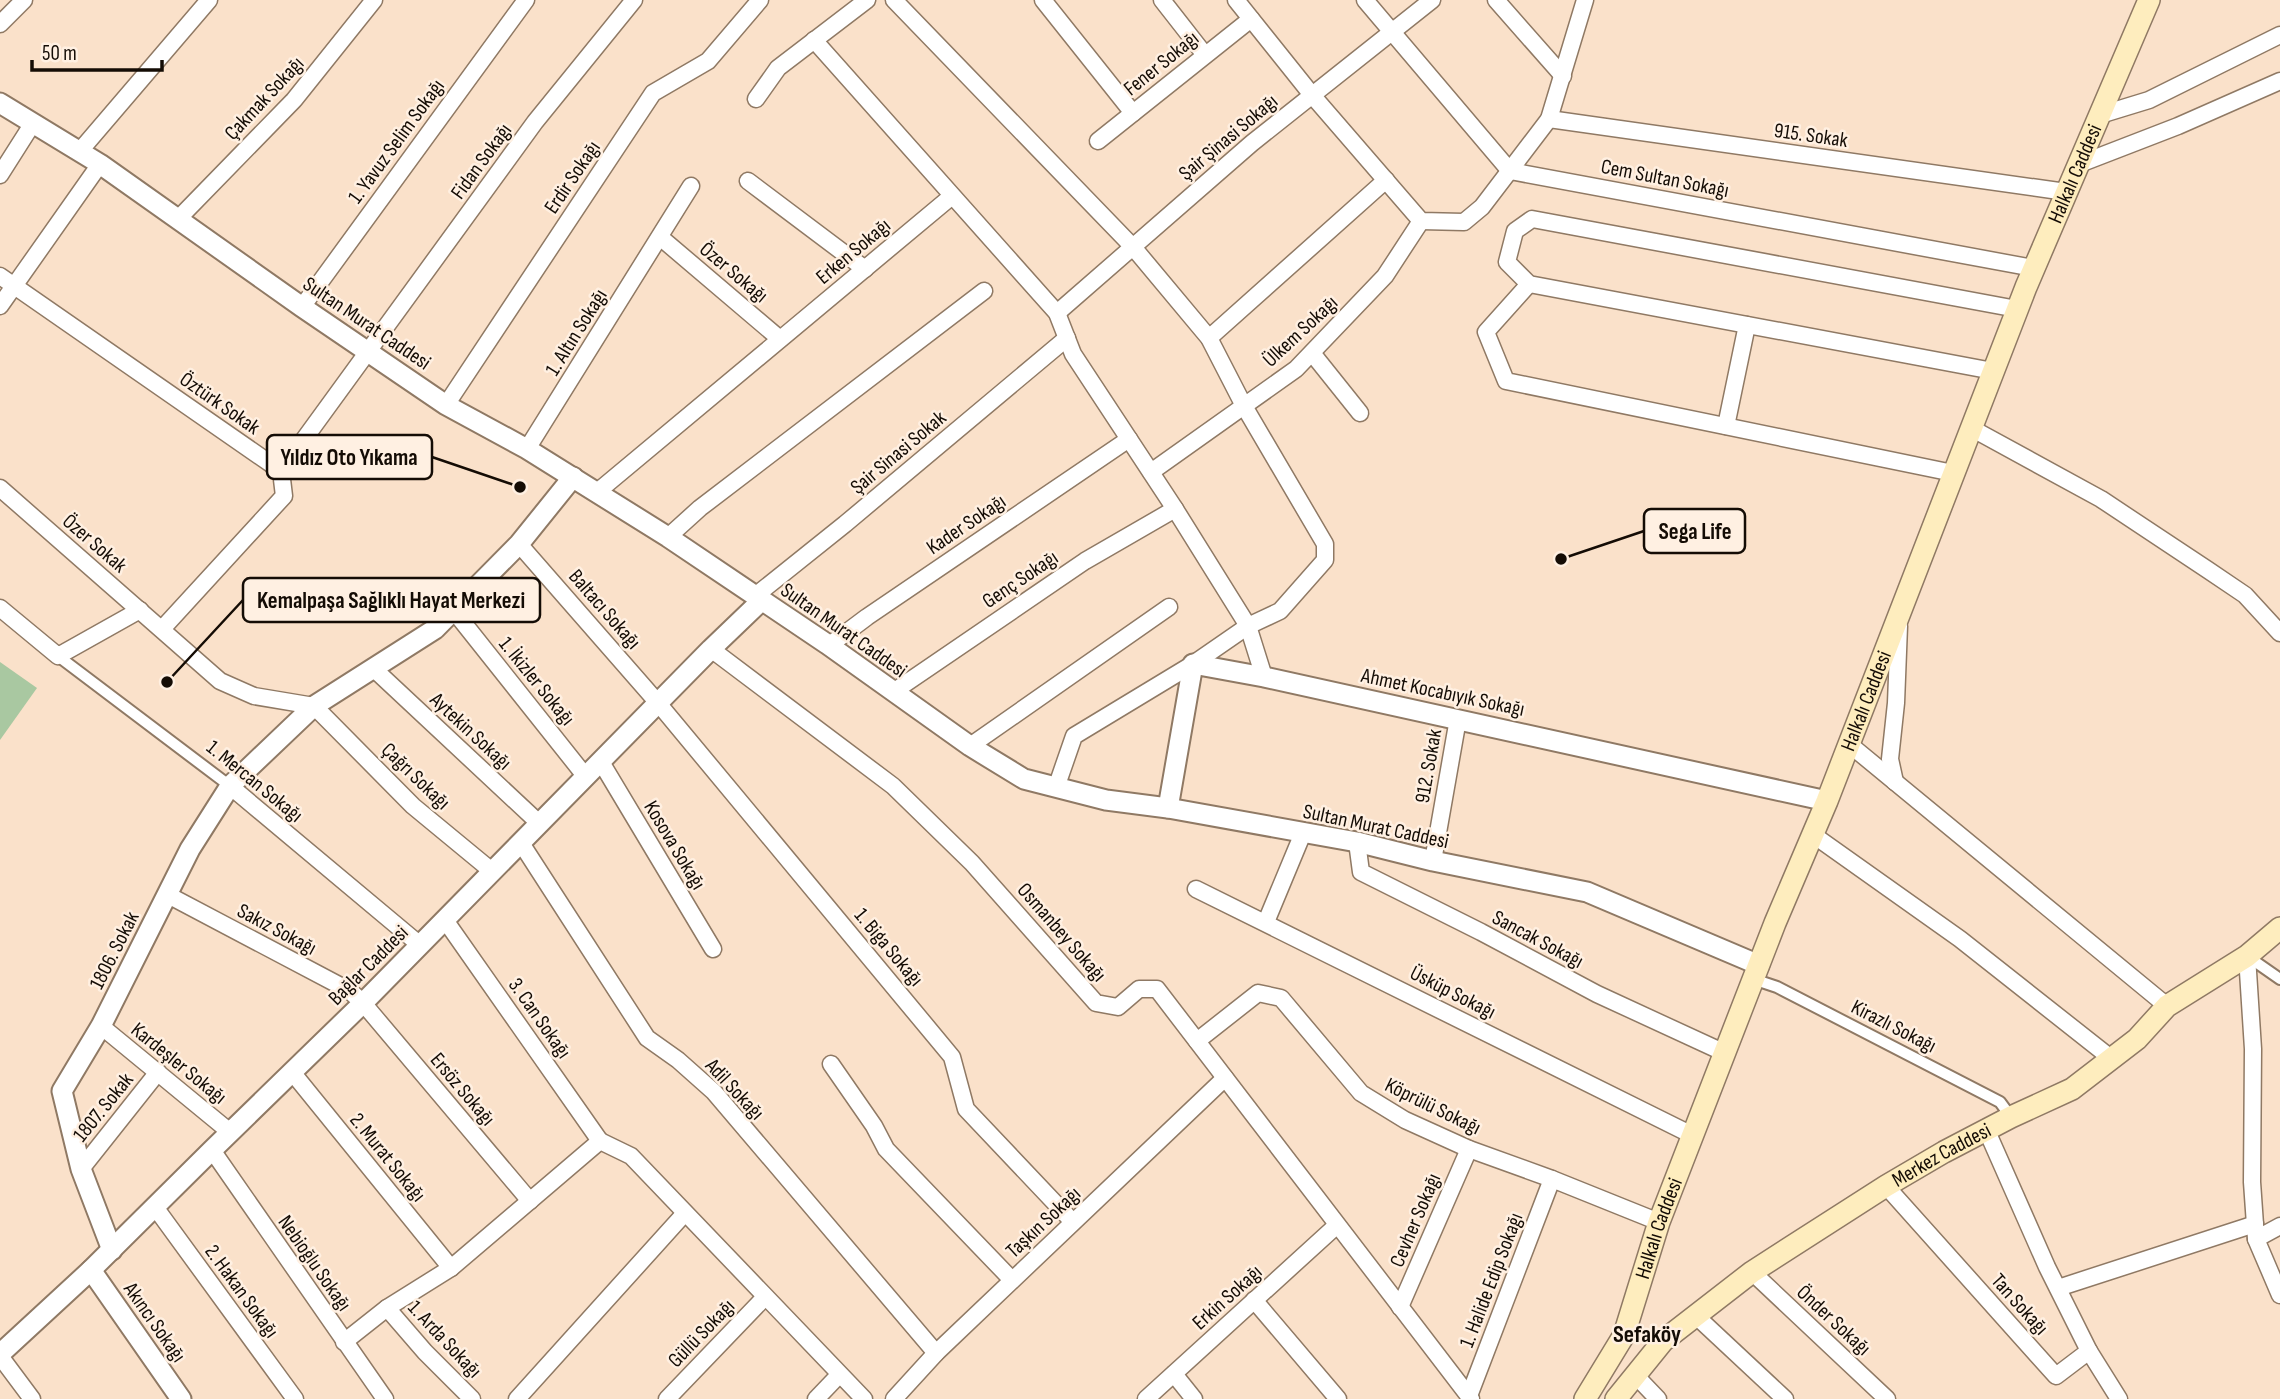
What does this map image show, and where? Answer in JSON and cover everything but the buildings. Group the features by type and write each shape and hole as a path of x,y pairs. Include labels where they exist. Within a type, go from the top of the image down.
{"main road":[{"name":"Halkalı Caddesi","path":"1586,1399 1625,1335 1659,1222 1692,1135 1827,801 2033,268 2149,0"},
{"name":"Merkez Caddesi","path":"1616,1399 1662,1341 1752,1272 1886,1186 2011,1116 2065,1093 2137,1039 2168,1006 2247,956 2280,928"}],"street":[{"path":"0,24 24,0"},
{"path":"79,152 209,0"},
{"name":"Çakmak Sokağı","path":"178,219 294,100 374,0"},
{"name":"1. Yavuz Selim Sokağı","path":"302,307 526,0"},
{"name":"Fidan Sokağı","path":"281,471 535,122 634,0"},
{"name":"Erdir Sokağı","path":"446,405 653,93 708,61 760,0"},
{"path":"756,99 778,68 867,0"},
{"path":"894,0 1133,247 1209,338 1244,406 1326,548 1325,560 1280,611 1248,626 1193,664 1074,736 1056,788"},
{"path":"1043,0 1133,113"},
{"path":"1162,0 1205,55"},
{"path":"1236,0 1312,95 1421,221 1464,222 1482,206 1549,120 1585,0"},
{"path":"1365,0 1510,171"},
{"name":"Şair Şinasi Sokağı","path":"1057,313 1252,143 1432,0"},
{"path":"1496,0 1563,76"},
{"name":"Fener Sokağı","path":"1098,141 1251,19"},
{"path":"2100,115 2149,100 2280,35"},
{"path":"814,40 1057,313 1073,354 1248,626 1264,677"},
{"path":"2077,165 2178,126 2280,81"},
{"name":"Sultan Murat Caddesi","path":"0,103 100,164 446,405 527,449 668,537 827,644 970,746 1024,779 1105,800 1168,808 1357,842 1433,861 1587,892 1756,972"},
{"name":"915. Sokak","path":"1549,120 2066,192"},
{"path":"0,175 33,123"},
{"path":"0,306 100,164"},
{"name":"Cem Sultan Sokağı","path":"1510,171 2033,268"},
{"path":"1209,338 1387,180"},
{"path":"748,181 865,269"},
{"name":"1. Altın Sokağı","path":"527,449 691,186"},
{"name":"Erken Sokağı","path":"597,493 952,196"},
{"path":"1993,371 1529,284 1507,262 1515,231 1532,219 2017,309"},
{"name":"Ülkem Sokağı","path":"1151,472 1296,369 1385,276 1421,221"},
{"name":"Özer Sokağı","path":"660,237 780,339"},
{"name":"Öztürk Sokak","path":"0,276 281,471"},
{"path":"1529,284 1486,332 1506,381 1953,473"},
{"path":"668,537 700,508 984,291"},
{"path":"1726,426 1747,325"},
{"name":"Şair Sinasi Sokak","path":"758,598 1067,338"},
{"path":"1312,353 1360,413"},
{"path":"1971,428 2101,499 2245,595 2280,633"},
{"name":"Kader Sokağı","path":"827,644 831,644 1129,439"},
{"path":"162,629 284,496 281,471"},
{"name":"1806. Sokak","path":"112,1250 80,1169 62,1091 101,1026 190,849 230,786 314,706 435,629 519,544 573,477"},
{"name":"Özer Sokak","path":"0,488 220,681 254,696 314,706"},
{"name":"Genç Sokağı","path":"893,692 1085,561 1175,509"},
{"name":"Baltacı Sokağı","path":"519,544 658,703"},
{"name":"Bağlar Caddesi","path":"0,1355 112,1250 363,1003 601,762 758,598"},
{"path":"970,746 1169,607"},
{"path":"0,608 58,656 140,610"},
{"name":"1. İkizler Sokağı","path":"454,611 586,777"},
{"path":"1895,782 1889,759 1896,703 1899,613"},
{"name":"Osmanbey Sokağı","path":"711,649 893,786 972,863 1096,1003 1118,1007 1139,989 1157,989 1470,1398"},
{"name":"1. Mercan Sokağı","path":"58,656 230,786 420,945"},
{"path":"1168,808 1193,664"},
{"name":"Ahmet Kocabıyık Sokağı","path":"1193,664 1264,677 1827,801"},
{"name":"Aytekin Sokağı","path":"373,668 540,824"},
{"name":"1. Biga Sokağı","path":"658,703 952,1057 966,1110 1073,1222"},
{"name":"Çağrı Sokağı","path":"314,706 413,806 493,872"},
{"name":"912. Sokak","path":"1433,861 1458,719"},
{"path":"1849,744 2168,1006"},
{"name":"Kosova Sokağı","path":"601,762 713,949"},
{"path":"1266,922 1303,833"},
{"path":"1812,834 1960,939 2112,1059"},
{"name":"Sancak Sokağı","path":"1357,842 1360,872 1597,994 1725,1053"},
{"name":"Adil Sokağı","path":"521,843 647,1038 678,1060 714,1092 936,1353"},
{"name":"Üsküp Sokağı","path":"1196,889 1692,1135"},
{"name":"Sakız Sokağı","path":"168,895 350,991 363,1003"},
{"name":"3. Can Sokağı","path":"445,920 600,1141"},
{"path":"2247,956 2280,979"},
{"path":"2247,956 2253,1049 2252,1182 2256,1231 2280,1295"},
{"name":"Kirazlı Sokağı","path":"1756,972 1777,987 2000,1102 2011,1116"},
{"name":"Köprülü Sokağı","path":"1197,1041 1258,993 1281,998 1361,1093 1405,1120 1469,1149 1659,1222"},
{"name":"Ersöz Sokağı","path":"363,1003 530,1201"},
{"name":"Kardeşler Sokağı","path":"101,1026 230,1132"},
{"path":"831,1064 874,1126 886,1149 1012,1280"},
{"name":"1807. Sokak","path":"80,1169 158,1072"},
{"name":"2. Murat Sokağı","path":"292,1072 451,1268"},
{"name":"Taşkın Sokağı","path":"894,1399 936,1353 1225,1078"},
{"path":"1986,1129 2089,1351 2119,1399"},
{"path":"344,1342 387,1308 451,1268 600,1141 631,1156 863,1399"},
{"name":"Cevher Sokağı","path":"1400,1307 1469,1149"},
{"name":"Nebioğlu Sokağı","path":"212,1150 385,1399"},
{"name":"1. Halide Edip Sokağı","path":"1470,1398 1552,1179"},
{"name":"Tan Sokağı","path":"1886,1186 2056,1376 2089,1351"},
{"name":"2. Hakan Sokağı","path":"155,1207 295,1399"},
{"path":"517,1399 685,1213"},
{"name":"Erkin Sokağı","path":"1146,1399 1336,1226"},
{"path":"2058,1288 2280,1226"},
{"name":"Akıncı Sokağı","path":"91,1270 181,1399"},
{"name":"Önder Sokağı","path":"1752,1272 1887,1399"},
{"name":"Güllü Sokağı","path":"667,1399 765,1297"},
{"path":"1254,1300 1338,1399"},
{"name":"1. Arda Sokağı","path":"387,1308 425,1352 472,1399"},
{"path":"1695,1315 1785,1399"},
{"path":"0,1355 32,1399"},
{"path":"1174,1374 1194,1399"},
{"path":"817,1399 839,1375"},
{"path":"1635,1376 1658,1399"}],"green space":[{"path":"0,662 37,688 0,740"}],"place":[{"name":"Yıldız Oto Yıkama","path":"520,487"},
{"name":"Sega Life","path":"1561,559"},
{"name":"Kemalpaşa Sağlıklı Hayat Merkezi","path":"167,682"}],"district":[{"name":"Sefaköy","path":"1647,1334"}]}
